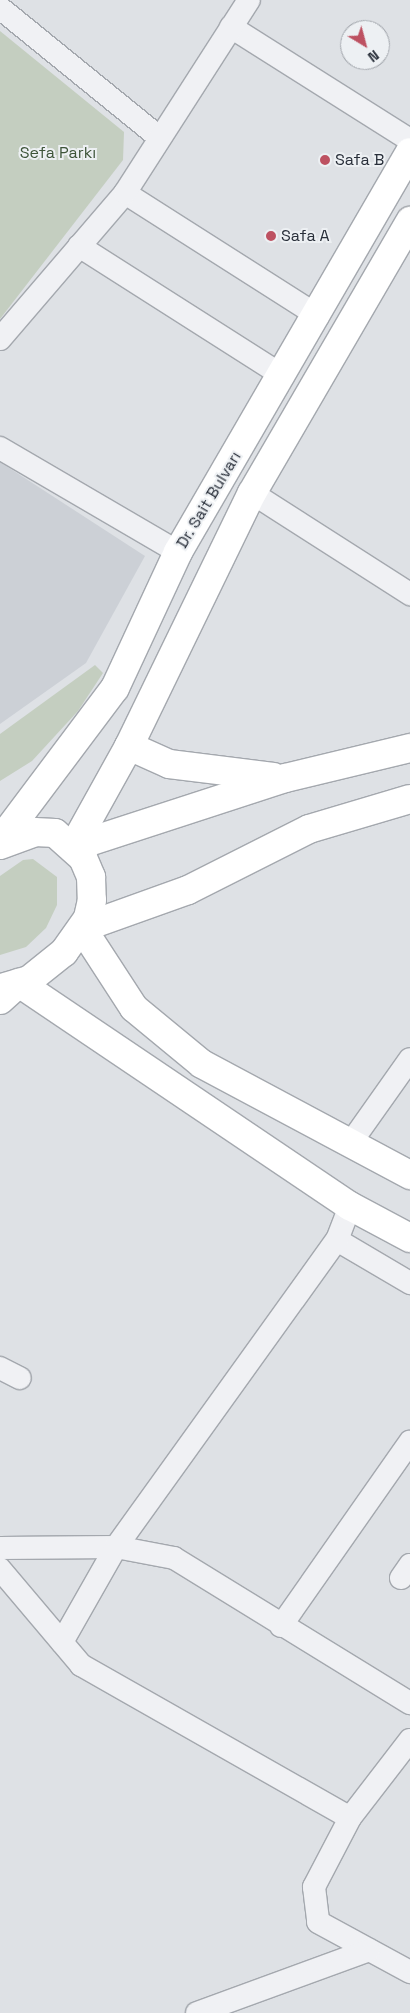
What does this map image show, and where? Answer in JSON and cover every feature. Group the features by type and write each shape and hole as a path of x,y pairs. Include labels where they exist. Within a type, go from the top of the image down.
{"main road":[{"name":"Dr. Sait Bulvarı","path":"0,840 115,688 178,552 318,316 410,152"},
{"name":"Dr. Sait Bulvarı","path":"74,847 129,746 252,493 410,221"},
{"path":"129,746 169,764 285,778"},
{"path":"74,847 285,778 410,748"},
{"path":"82,928 188,890 309,829 410,799"},
{"path":"0,845 35,832 55,833 74,847 91,877 92,900 82,928 48,968 6,990"},
{"path":"82,928 134,1008 202,1064 352,1141 410,1175"},
{"path":"6,990 350,1206 410,1238"}],"street":[{"path":"0,339 125,193 159,137 249,0"},
{"path":"0,8 159,137"},
{"path":"231,27 410,140"},
{"path":"125,193 318,316"},
{"path":"80,246 283,376"},
{"path":"0,448 178,552"},
{"path":"252,493 410,594"},
{"path":"352,1141 410,1059"},
{"path":"62,1642 116,1546 337,1240 350,1206"},
{"path":"337,1240 410,1283"},
{"path":"0,1368 20,1378"},
{"path":"281,1626 408,1450"},
{"path":"0,1548 116,1546 174,1558 281,1626 410,1703"},
{"path":"0,1569 81,1664 350,1818"},
{"path":"410,1740 350,1818 314,1888 318,1922 410,1972"},
{"path":"197,2013 369,1950"}],"shaded area":[{"path":"0,462 145,556 86,663 0,724"}],"green space":[{"name":"Sefa Parkı","path":"0,31 124,132 123,160 0,319"},
{"path":"95,665 103,673 78,711 32,761 0,781 0,734"},
{"path":"33,859 57,877 57,905 46,928 26,947 0,955 0,876 23,860"}],"place":[{"name":"Safa B","path":"325,160"},
{"name":"Safa A","path":"271,236"}]}
